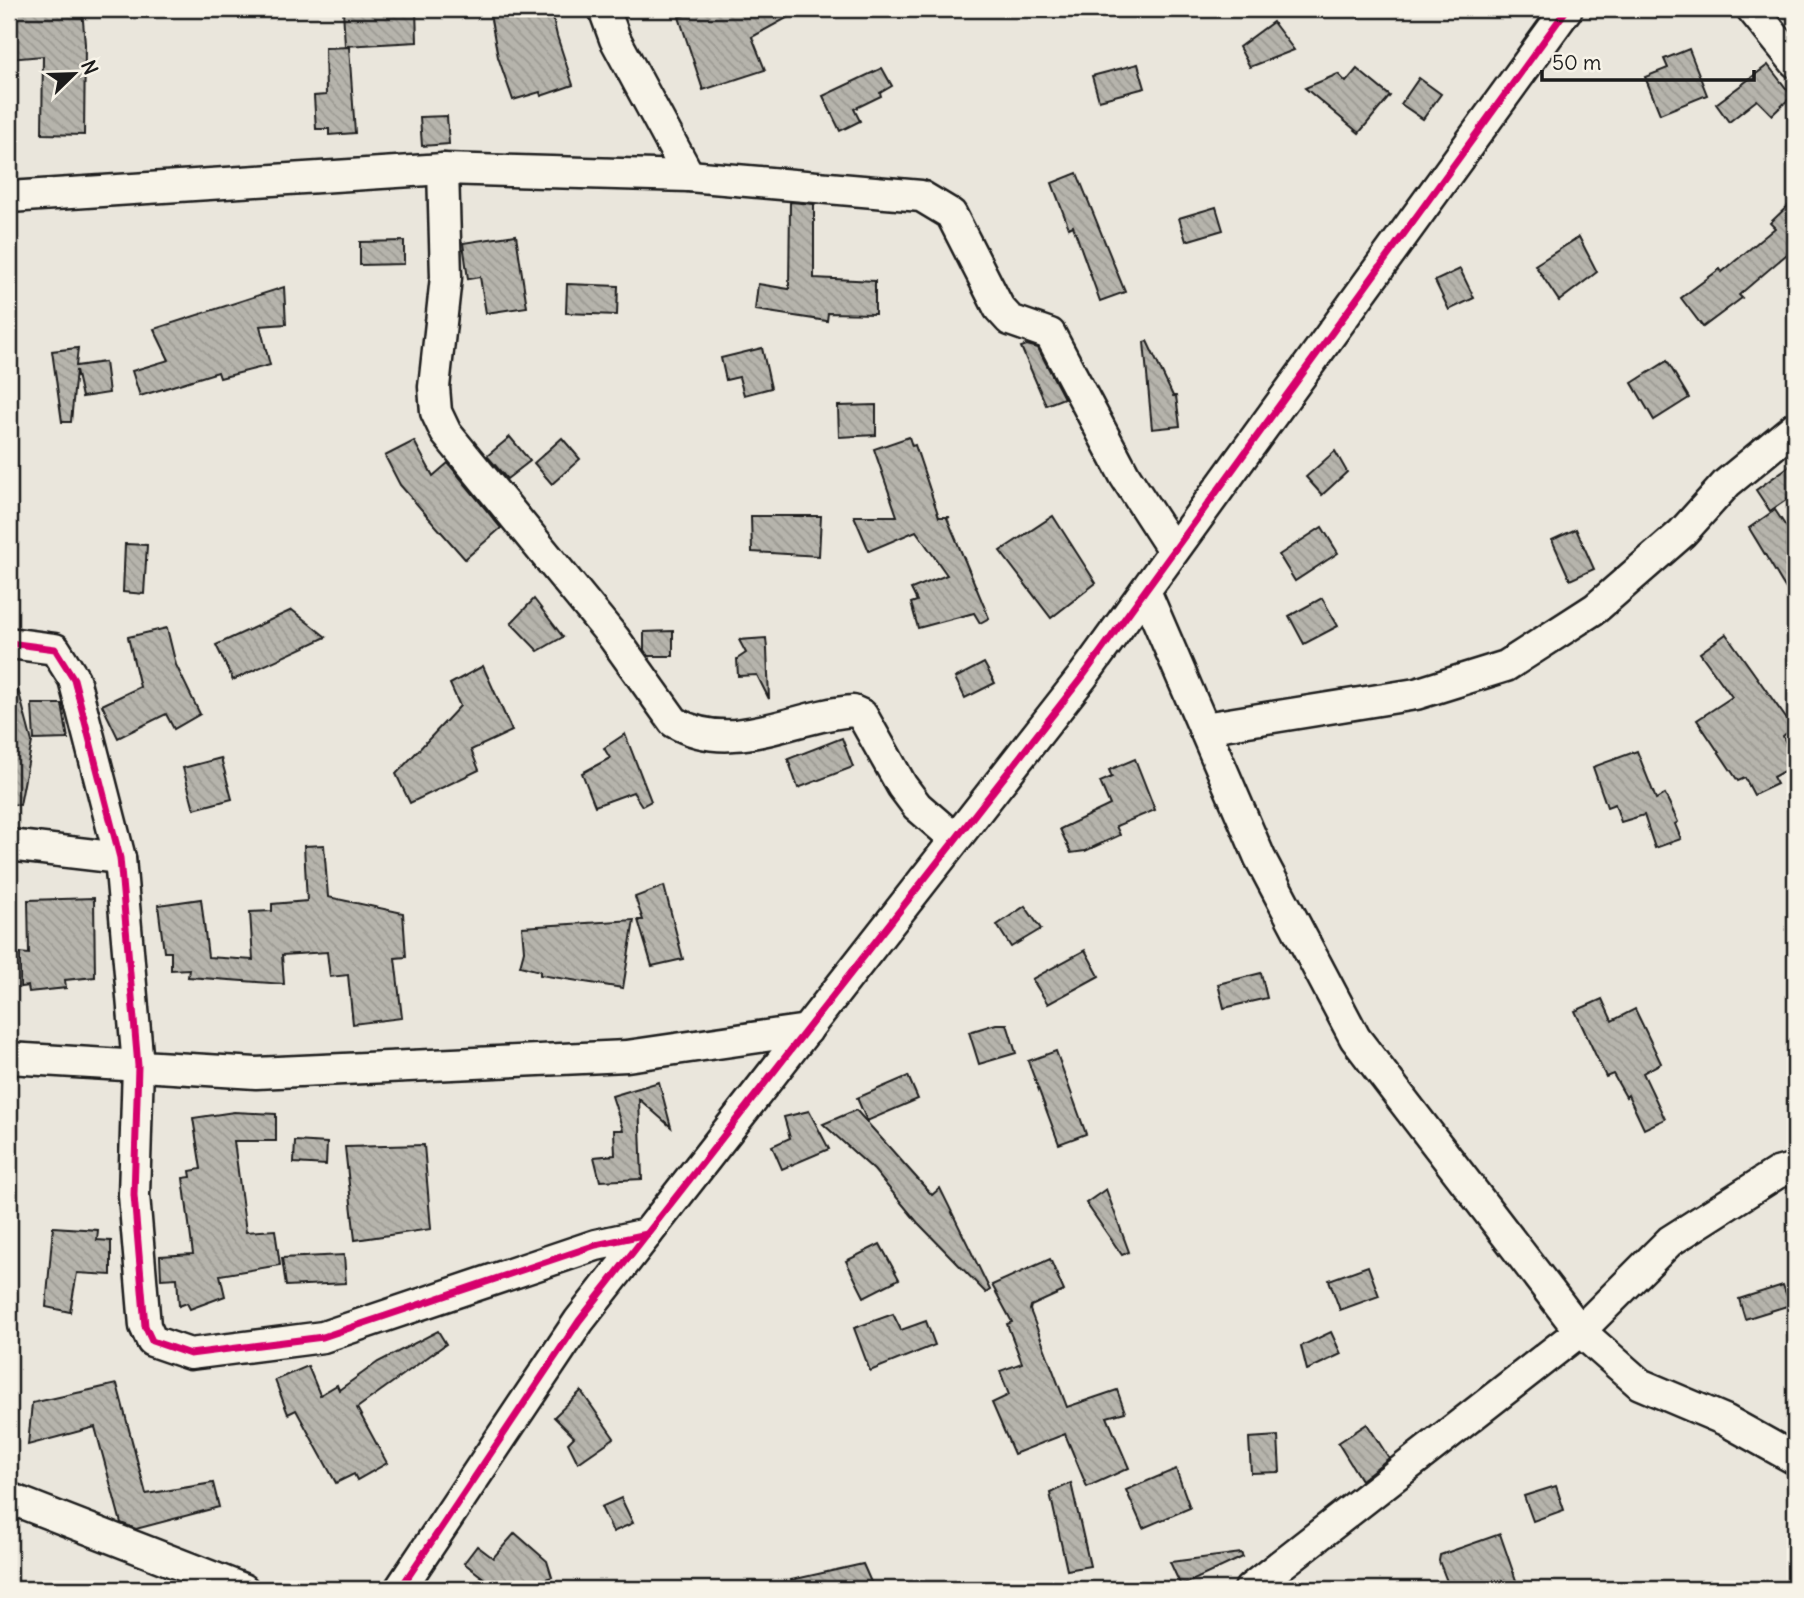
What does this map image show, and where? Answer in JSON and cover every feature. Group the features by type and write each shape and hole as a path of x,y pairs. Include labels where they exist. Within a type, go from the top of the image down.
{"street":[{"path":"604,9 615,39 689,176"},
{"path":"400,1589 579,1321 1145,591 1567,9"},
{"path":"1752,9 1795,62"},
{"path":"443,169 446,276 434,387 436,412 446,433 614,638 674,722 689,731 745,736 843,711 862,715 902,786 917,806 955,839"},
{"path":"9,197 443,169 689,176 921,197 951,214 999,308 1010,320 1051,334 1125,476 1173,550"},
{"path":"1204,727 1416,694 1506,666 1596,608 1682,533 1727,483 1795,427"},
{"path":"1145,591 1260,858 1355,1038 1580,1331 1640,1384 1724,1420 1795,1459"},
{"path":"9,643 55,649 65,661 74,679 120,858 138,1066 134,1195 145,1326 152,1341 169,1350 190,1354 323,1337 596,1245 647,1234"},
{"path":"9,845 120,858"},
{"path":"9,1058 256,1073 626,1056 807,1030"},
{"path":"1250,1589 1580,1331 1670,1241 1777,1173 1795,1168"},
{"path":"9,1498 243,1589"}],"building":[{"path":"9,9 82,9 85,44 84,135 42,134 43,56 9,59"},
{"path":"343,9 416,9 417,42 345,46"},
{"path":"489,9 551,9 573,85 541,96 540,92 513,100 498,57"},
{"path":"704,9 803,9 752,37 765,70 703,90 679,17"},
{"path":"1273,22 1294,50 1250,67 1239,47"},
{"path":"349,47 355,133 329,135 329,129 316,129 314,96 326,95 325,48"},
{"path":"1689,49 1707,95 1660,114 1645,77 1668,68 1664,59"},
{"path":"1138,64 1145,88 1099,100 1092,76"},
{"path":"1768,65 1792,96 1772,115 1757,100 1729,122 1716,104"},
{"path":"882,68 892,86 880,93 881,96 854,109 860,121 840,131 823,96"},
{"path":"1357,69 1390,96 1359,133 1305,88 1338,74 1346,82"},
{"path":"1419,78 1441,94 1423,119 1401,104"},
{"path":"447,116 449,144 422,146 420,117"},
{"path":"1077,173 1125,292 1100,301 1073,226 1069,228 1052,183"},
{"path":"1795,199 1795,251 1793,249 1739,295 1742,298 1703,327 1681,298 1720,269 1722,272 1775,228 1770,223"},
{"path":"790,202 814,204 814,278 875,281 875,314 828,313 827,321 755,310 758,284 789,289"},
{"path":"1216,207 1223,230 1186,241 1179,218"},
{"path":"516,235 527,307 486,313 480,277 468,279 463,243"},
{"path":"1579,237 1597,272 1559,301 1535,265"},
{"path":"404,241 404,264 360,265 360,242"},
{"path":"1460,269 1474,298 1449,310 1435,281"},
{"path":"567,284 618,286 617,315 566,313"},
{"path":"284,287 286,324 260,326 270,365 220,378 218,372 140,396 132,371 169,360 154,329"},
{"path":"1147,341 1173,396 1176,396 1180,426 1152,429 1144,342"},
{"path":"1027,345 1038,348 1064,398 1046,405 1021,347"},
{"path":"78,348 76,366 105,362 109,393 82,397 76,370 71,422 62,422 52,351"},
{"path":"762,348 771,388 744,395 739,377 726,380 721,358"},
{"path":"1667,361 1689,398 1654,420 1632,383"},
{"path":"876,405 876,435 839,437 838,406"},
{"path":"510,437 530,461 507,479 487,456"},
{"path":"909,437 912,446 915,445 939,517 950,517 947,518 989,618 980,623 974,613 918,628 911,603 917,601 911,589 947,575 916,531 869,551 854,516 897,516 874,449"},
{"path":"562,438 580,459 552,484 534,463"},
{"path":"414,441 433,476 448,463 501,528 465,559 400,485 385,456"},
{"path":"1335,451 1347,472 1322,495 1306,477"},
{"path":"1795,462 1795,494 1770,511 1756,490"},
{"path":"1775,510 1795,540 1795,604 1749,528"},
{"path":"751,516 821,516 819,556 752,552"},
{"path":"1053,516 1096,583 1051,618 1000,551"},
{"path":"1322,527 1338,553 1295,581 1279,555"},
{"path":"1576,529 1594,569 1570,580 1552,540"},
{"path":"125,544 147,545 144,594 123,592"},
{"path":"1322,598 1338,626 1304,644 1289,616"},
{"path":"534,599 563,637 538,651 511,623"},
{"path":"292,610 326,637 233,680 216,645"},
{"path":"167,628 176,665 200,714 174,729 166,714 118,738 102,705 140,687 128,637"},
{"path":"673,631 673,656 648,656 644,650 644,632"},
{"path":"1726,634 1793,728 1783,736 1795,765 1773,777 1777,784 1754,795 1745,778 1738,781 1697,720 1732,697 1700,653"},
{"path":"766,638 769,699 757,675 738,676 737,659 746,653 739,640"},
{"path":"984,663 995,683 965,698 955,678"},
{"path":"483,666 512,731 471,750 479,770 410,803 396,774 460,706 450,684"},
{"path":"18,689 32,742 20,805 9,804 9,746"},
{"path":"32,704 62,704 68,739 34,740"},
{"path":"625,734 651,801 642,806 633,792 595,806 582,773 610,758 604,748"},
{"path":"842,738 853,767 798,788 788,759"},
{"path":"1637,751 1656,799 1665,794 1678,822 1675,824 1681,839 1655,848 1644,815 1621,822 1615,804 1607,807 1593,767"},
{"path":"221,758 232,799 194,809 183,768"},
{"path":"1135,759 1155,810 1116,826 1120,835 1085,851 1071,853 1060,829 1110,805 1100,782 1112,777 1109,770"},
{"path":"324,845 328,897 403,913 406,957 395,958 402,1018 353,1024 348,975 330,977 327,952 282,955 284,984 188,977 189,969 171,970 171,952 164,952 158,905 201,899 208,957 253,960 250,912 272,911 272,904 307,901 304,846"},
{"path":"664,886 683,959 652,966 638,920 643,920 635,897"},
{"path":"94,898 95,977 65,980 66,988 29,992 28,986 20,987 20,953 29,954 28,900"},
{"path":"1025,906 1041,929 1011,947 997,925"},
{"path":"634,920 623,988 540,975 540,971 520,966 524,951 522,927"},
{"path":"1085,950 1099,976 1048,1004 1032,979"},
{"path":"1261,973 1267,998 1224,1008 1218,984"},
{"path":"1602,999 1612,1021 1635,1009 1661,1063 1643,1073 1665,1119 1644,1129 1628,1095 1626,1097 1613,1074 1606,1077 1575,1011"},
{"path":"996,1024 1007,1024 1016,1053 979,1064 969,1032"},
{"path":"1056,1051 1086,1134 1059,1144 1028,1061"},
{"path":"908,1076 918,1099 867,1121 857,1098"},
{"path":"659,1082 671,1127 639,1099 642,1179 600,1181 594,1157 615,1155 614,1130 623,1130 612,1096"},
{"path":"856,1110 932,1195 940,1188 990,1290 986,1293 918,1223 874,1170 823,1124"},
{"path":"809,1111 829,1149 782,1169 772,1146 790,1138 784,1117"},
{"path":"234,1112 276,1114 276,1141 234,1141 246,1232 275,1230 280,1265 220,1275 225,1296 190,1309 187,1303 179,1306 177,1278 161,1279 160,1256 193,1254 183,1178 191,1177 190,1171 201,1169 193,1118"},
{"path":"295,1141 327,1143 326,1165 294,1163"},
{"path":"424,1145 431,1229 355,1240 345,1147"},
{"path":"1106,1189 1129,1252 1122,1255 1086,1203"},
{"path":"53,1227 98,1230 97,1240 111,1241 111,1275 77,1273 70,1312 46,1307"},
{"path":"880,1244 899,1279 864,1297 846,1261"},
{"path":"344,1255 346,1283 286,1286 282,1258"},
{"path":"1050,1259 1064,1291 1031,1306 1030,1310 1067,1407 1117,1390 1125,1412 1107,1417 1129,1468 1087,1487 1065,1434 1014,1454 992,1403 1009,1395 1000,1371 1022,1363 1007,1324 1012,1322 992,1285"},
{"path":"1368,1266 1379,1296 1340,1310 1329,1280"},
{"path":"1783,1285 1790,1305 1745,1319 1739,1299"},
{"path":"893,1314 901,1330 926,1321 935,1345 870,1371 854,1328"},
{"path":"438,1331 446,1344 357,1408 387,1463 357,1480 354,1474 336,1483 296,1410 288,1414 275,1380 308,1366 320,1395 337,1385 339,1390 378,1362"},
{"path":"1331,1332 1341,1354 1307,1370 1301,1346"},
{"path":"117,1384 146,1494 213,1483 219,1507 136,1529 121,1523 95,1427 28,1445 32,1403"},
{"path":"581,1391 614,1438 578,1463 568,1443 574,1437 554,1417"},
{"path":"1367,1424 1389,1458 1361,1480 1338,1443"},
{"path":"1278,1436 1280,1472 1251,1473 1249,1438"},
{"path":"1176,1469 1190,1508 1143,1528 1126,1490"},
{"path":"1071,1483 1090,1566 1067,1570 1050,1493"},
{"path":"1556,1486 1564,1510 1533,1521 1524,1496"},
{"path":"621,1498 633,1523 613,1532 601,1507"},
{"path":"515,1533 547,1561 552,1577 526,1585 523,1589 498,1589 464,1563 477,1546 493,1558"},
{"path":"1500,1534 1519,1589 1450,1589 1439,1561 1440,1555"},
{"path":"1241,1553 1243,1557 1181,1586 1170,1562"},
{"path":"863,1564 874,1589 792,1589 791,1580"}],"cycle path":[{"path":"400,1589 579,1321 1083,676 1567,9"},
{"path":"9,643 55,649 74,679 120,858 138,1066 134,1195 145,1326 152,1341 190,1354 323,1337 596,1245 647,1234"}]}
